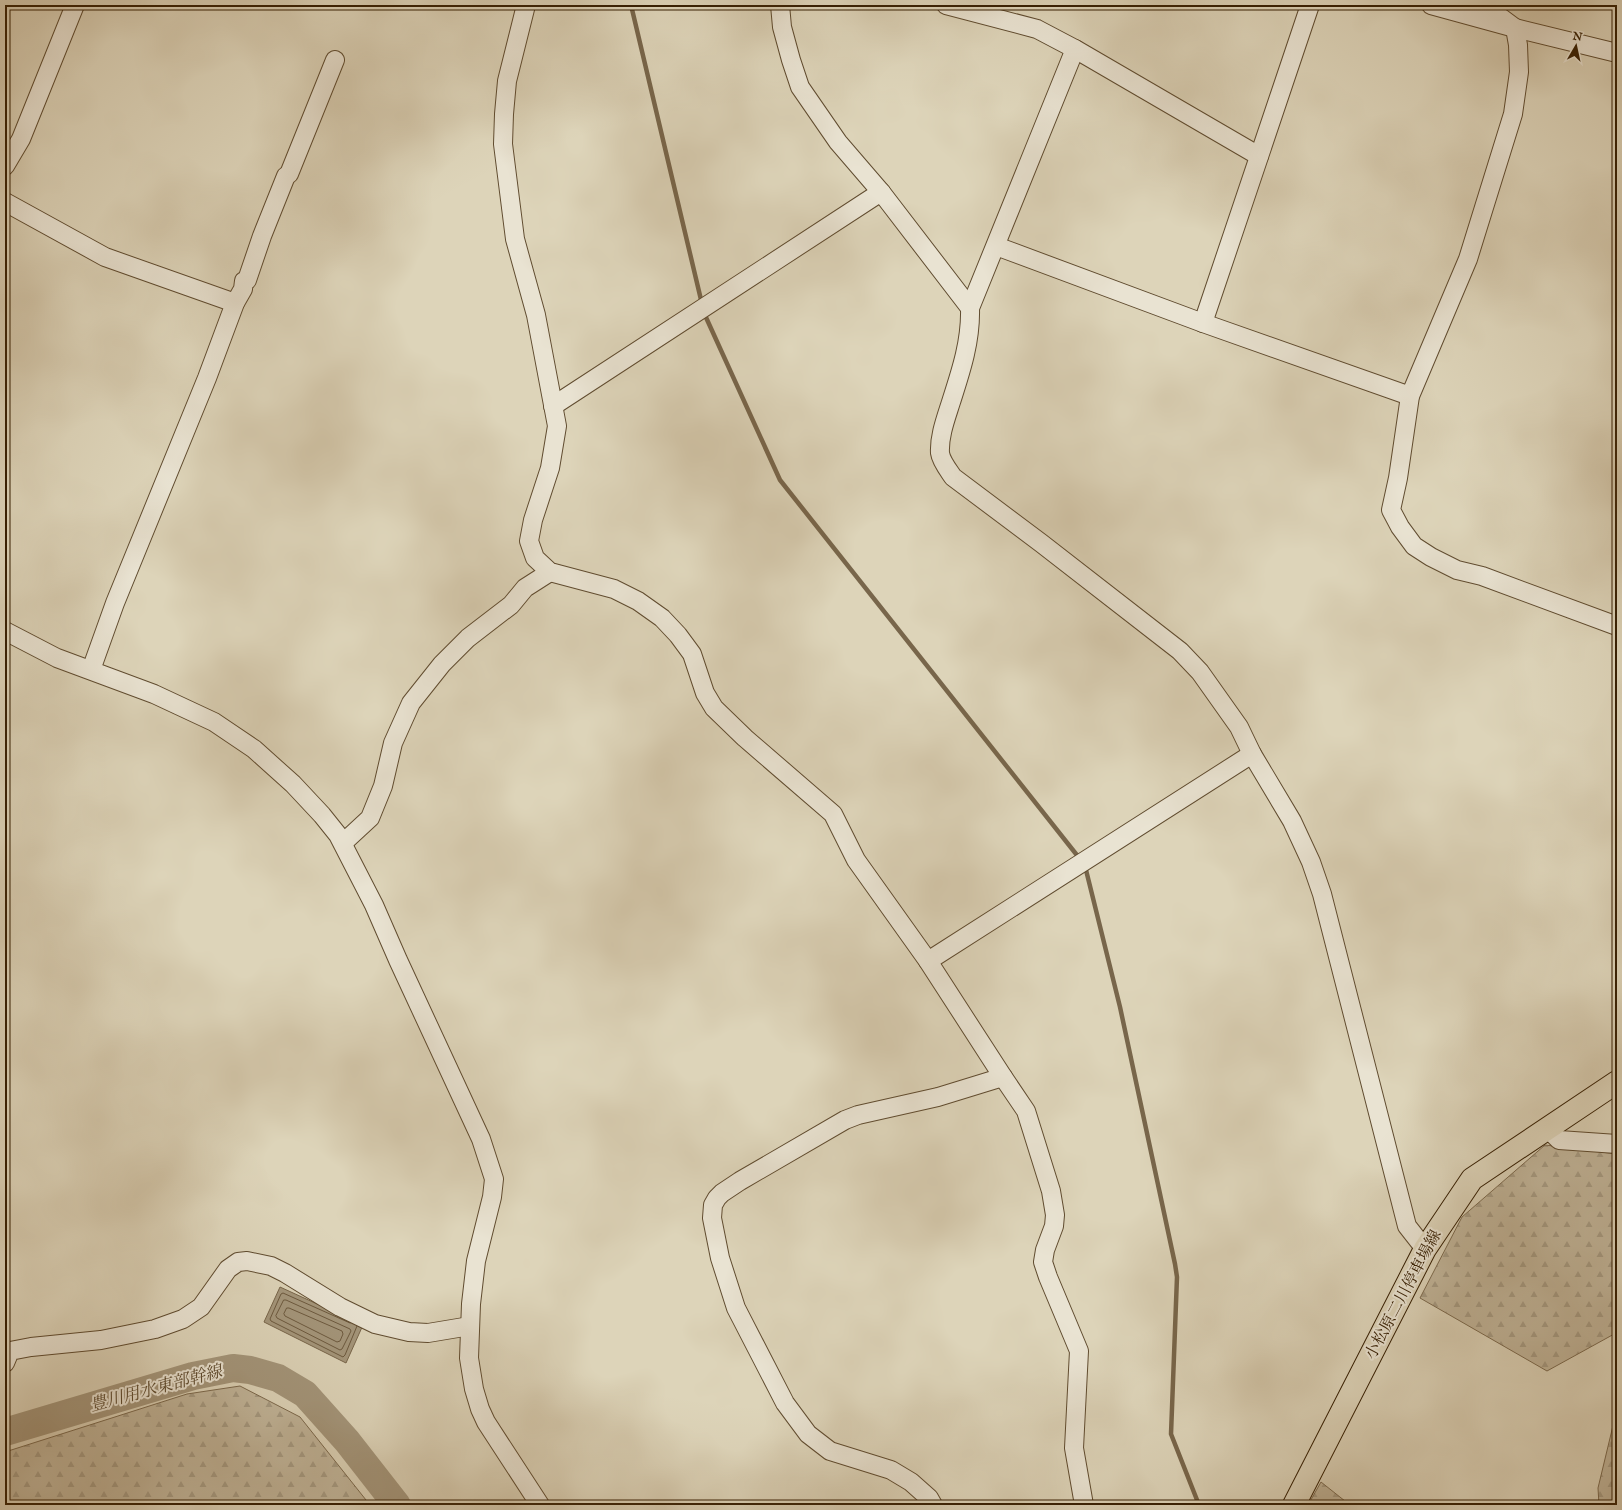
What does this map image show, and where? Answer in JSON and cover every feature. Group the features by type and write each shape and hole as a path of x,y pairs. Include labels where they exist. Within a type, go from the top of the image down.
{"main road":[{"name":"小松原二川停車場線","path":"1294,1505 1425,1249 1472,1179 1617,1082"}],"street":[{"path":"5,166 21,139 75,5"},
{"path":"526,5 507,81 503,144 515,239 536,315 557,426 550,468 533,520 529,541 535,558 550,572 614,589 638,601 662,618 678,635 692,654 705,693 714,708 745,738 833,814 856,860 928,961 1026,1111 1051,1191 1055,1215 1054,1226 1045,1250 1043,1262 1079,1351 1074,1448 1084,1505"},
{"path":"780,5 782,27 800,87 838,142 881,192 970,308"},
{"path":"946,5 1037,30 1075,49 1259,156"},
{"path":"1203,322 1310,5"},
{"path":"1431,5 1515,28 1617,53"},
{"path":"1484,5 1515,28 1518,45 1518,72 1513,114 1468,259 1410,396 1392,510 1400,527 1414,546 1431,557 1457,570 1482,576 1617,626"},
{"path":"1075,49 970,308 970,324 965,358 944,424 940,454 953,477 1041,542 1180,651 1200,672 1239,727 1252,754 1292,821 1311,862 1322,894 1407,1226 1425,1249"},
{"path":"90,670 115,603 204,386 235,303 243,289 244,281 247,280 262,236 286,176 289,174 335,60"},
{"path":"552,406 881,192"},
{"path":"5,202 104,257 235,303"},
{"path":"996,246 1410,396"},
{"path":"342,843 370,818 383,786 393,743 411,703 442,664 468,638 510,605 525,588 550,572"},
{"path":"5,631 57,658 154,694 214,722 254,749 303,795 326,820 342,843 374,905 478,1132 494,1179 492,1197 476,1261 471,1304 470,1358 474,1389 486,1422 540,1505"},
{"path":"928,961 1252,754"},
{"path":"933,1505 929,1498 911,1482 891,1470 830,1451 808,1434 803,1428 785,1403 736,1308 720,1258 712,1218 713,1205 722,1193 734,1185 845,1120 858,1114 938,1098 1003,1077"},
{"path":"1548,1129 1559,1140 1617,1144"},
{"path":"5,1363 10,1351 31,1347 102,1340 155,1329 183,1319 201,1307 228,1269 238,1262 247,1260 271,1266 285,1273 340,1307 374,1324 409,1332 428,1333 470,1326"}],"green space":[{"path":"1545,1145 1617,1154 1617,1334 1616,1333 1547,1371 1420,1298 1462,1217"},
{"path":"240,1386 300,1417 370,1505 5,1505 5,1452 187,1394"},
{"path":"1617,1409 1617,1505 1599,1505 1598,1488"},
{"path":"1321,1482 1350,1505 1308,1505"}],"water":[{"path":"280,1287 363,1325 346,1363 264,1322"}],"waterway":[{"path":"631,5 702,304"},
{"path":"704,313 780,480 1080,859"},
{"path":"1084,865 1120,1007 1175,1264 1177,1277 1171,1434 1199,1505"},
{"name":"豊川用水東部幹線","path":"5,1432 193,1376 233,1368 250,1370 278,1378 305,1394 347,1441 397,1505"}]}
